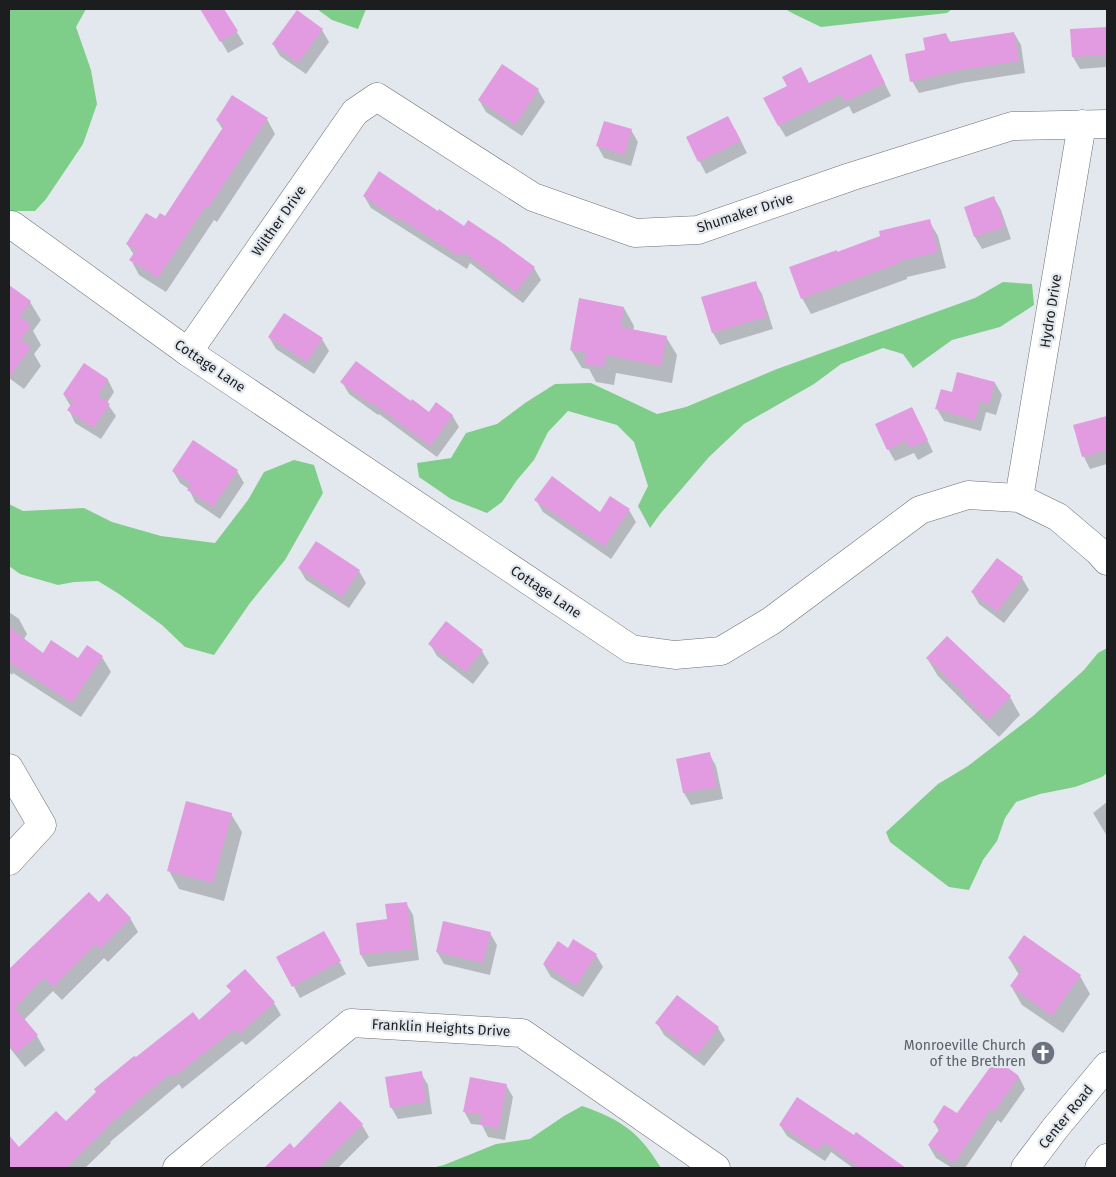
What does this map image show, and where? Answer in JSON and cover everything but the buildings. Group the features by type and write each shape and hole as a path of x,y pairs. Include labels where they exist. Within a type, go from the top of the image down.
{"street":[{"name":"Shumaker Drive","path":"377,97 532,197 634,232 698,230 850,177 1012,126 1094,124"},
{"name":"Wilther Drive","path":"188,352 355,112 377,97"},
{"name":"Hydro Drive","path":"1019,498 1094,124"},
{"name":"Cottage Lane","path":"12,225 188,352 631,649 675,655 721,651 771,621 920,510 968,495 1019,498 1058,517 1098,550 1107,561"},
{"path":"9,768 42,825 9,861"},
{"name":"Franklin Heights Drive","path":"177,1168 350,1023 522,1033 716,1168"},
{"name":"Center Road","path":"1025,1168 1056,1127 1107,1066"},
{"path":"1099,1168 1107,1158"}],"green space":[{"path":"9,9 86,9 76,27 91,70 97,104 83,144 46,199 35,211 9,211"},
{"path":"317,9 366,9 358,29 332,20"},
{"path":"785,9 952,9 947,13 821,27"},
{"path":"1003,282 1032,284 1034,305 1000,327 952,340 913,368 903,354 883,348 841,364 814,384 744,424 709,457 650,528 638,506 648,486 634,442 617,425 568,411 548,432 534,460 502,502 487,513 451,499 419,477 417,463 451,458 466,433 497,424 555,384 591,383 657,414 686,407 777,369 975,298"},
{"path":"294,460 314,465 323,493 285,560 250,603 214,655 185,647 162,625 98,581 58,585 20,574 9,566 9,504 23,511 84,508 112,522 161,536 215,543 248,500 264,472"},
{"path":"1107,648 1107,773 1102,777 1075,787 1040,794 1016,802 1005,818 997,841 983,860 969,890 949,887 890,842 886,832 938,784 968,766 1033,716 1084,670 1098,653"},
{"path":"582,1106 619,1122 637,1136 661,1168 432,1168 496,1144 530,1139"}],"place":[{"name":"Monroeville Church of the Brethren","path":"1043,1053"}]}
